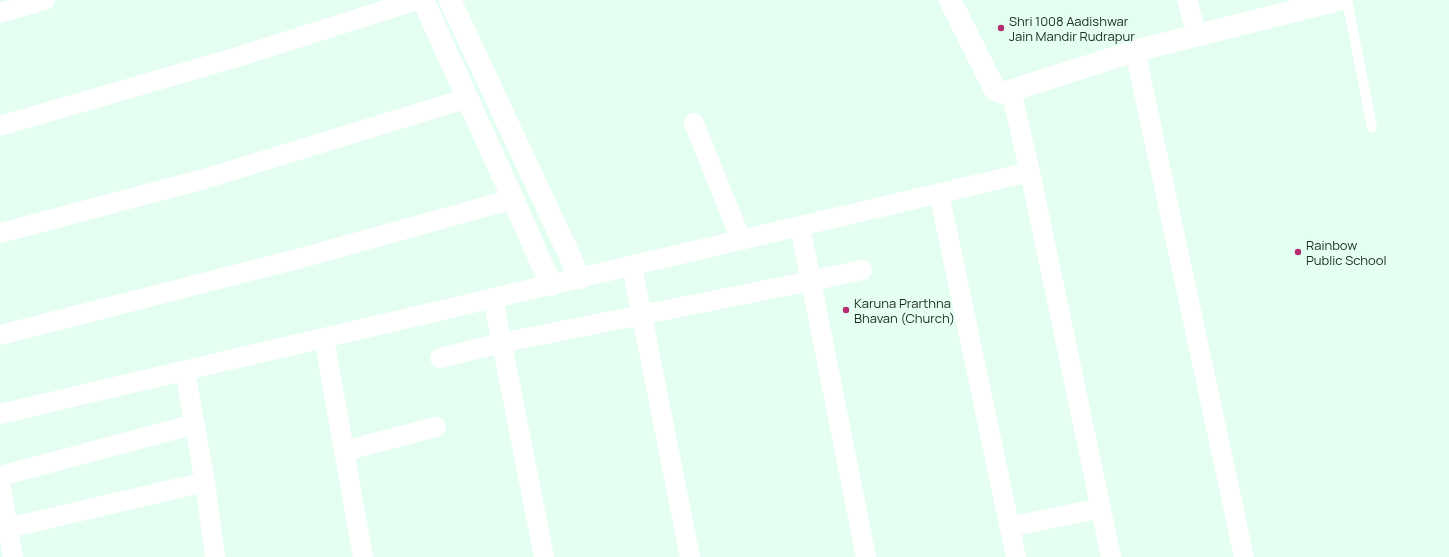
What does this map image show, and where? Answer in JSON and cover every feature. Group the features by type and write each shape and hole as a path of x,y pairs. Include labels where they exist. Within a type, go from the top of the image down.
{"street":[{"path":"0,13 45,0"},
{"path":"0,126 242,56 417,0"},
{"path":"423,0 551,285"},
{"path":"452,0 580,278"},
{"path":"950,0 995,90 1002,93 1135,51 1338,0"},
{"path":"1187,0 1196,35"},
{"path":"1135,51 1244,557"},
{"path":"0,233 204,179 493,91"},
{"path":"1011,91 1030,172 1111,557"},
{"path":"694,123 742,240"},
{"path":"0,414 1030,172"},
{"path":"0,335 306,257 540,190"},
{"path":"939,193 1016,557"},
{"path":"800,226 866,557"},
{"path":"632,266 690,557"},
{"path":"440,358 501,343 862,270"},
{"path":"493,298 544,557"},
{"path":"324,338 364,557"},
{"path":"185,371 205,482 215,557"},
{"path":"0,476 195,424"},
{"path":"344,451 436,427"},
{"path":"8,528 205,482"},
{"path":"0,483 13,557"},
{"path":"1009,527 1101,508"}],"lane":[{"path":"1347,0 1372,126"}],"place":[{"name":"Shri 1008 Aadishwar Jain Mandir Rudrapur","path":"1001,28"},
{"name":"Rainbow Public School","path":"1298,252"},
{"name":"Karuna Prarthna Bhavan (Church)","path":"846,310"}]}
